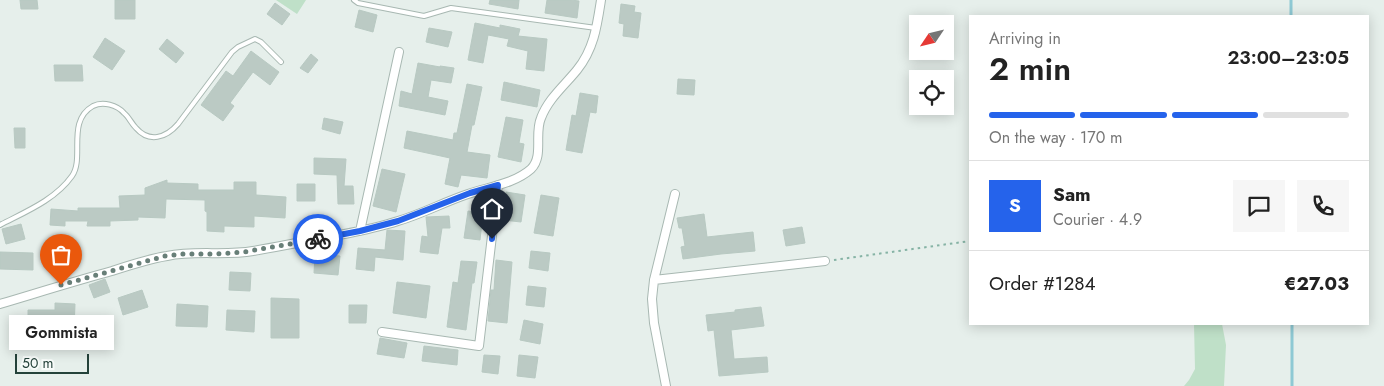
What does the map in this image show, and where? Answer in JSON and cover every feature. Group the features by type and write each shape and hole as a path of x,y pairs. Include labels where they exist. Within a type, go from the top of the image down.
{"street":[{"path":"0,304 165,256 253,251 360,231 398,221 464,195 521,176 533,167 537,157 539,122 543,112 585,58 592,43 601,0"},
{"path":"360,231 399,52"},
{"path":"382,332 478,346 498,185"},
{"path":"666,386 653,314 652,298 654,280 675,194"},
{"path":"654,280 826,261"}],"lane":[{"path":"354,0 358,3 424,16 451,8 596,28"},
{"path":"0,225 42,203 72,176 76,167 77,137 80,123 85,113 94,106 103,104 118,108 125,113 142,134 149,137 160,137 178,124 232,52 238,47 255,40 261,42 281,62"}],"path":[{"path":"826,261 969,241"}],"green space":[{"path":"276,0 306,0 297,14"},
{"path":"1194,325 1222,325 1226,345 1224,386 1184,386 1195,369"}],"building":[{"path":"20,0 37,0 38,9 21,9"},
{"path":"115,0 135,0 135,19 115,19"},
{"path":"490,0 519,0 518,9 489,4"},
{"path":"547,0 579,1 577,18 545,13"},
{"path":"275,3 290,14 282,25 267,14"},
{"path":"621,4 635,6 634,12 641,13 638,38 623,36 624,24 619,23"},
{"path":"359,10 377,15 373,32 355,27"},
{"path":"475,23 500,28 500,25 520,29 518,36 547,39 544,71 526,69 528,51 507,46 509,39 488,35 483,63 468,60"},
{"path":"429,28 452,32 448,47 426,42"},
{"path":"105,38 125,51 112,70 93,57"},
{"path":"167,39 184,53 176,63 159,49"},
{"path":"251,51 279,72 270,85 253,72 230,103 234,106 223,121 201,105 226,71 233,76"},
{"path":"311,54 318,60 308,73 300,68"},
{"path":"418,63 454,68 451,83 431,80 428,97 448,101 445,115 399,106 401,91 412,94"},
{"path":"54,65 82,65 83,81 55,81"},
{"path":"678,79 695,80 694,95 677,94"},
{"path":"504,82 540,90 537,107 501,100"},
{"path":"467,84 482,87 467,152 490,155 487,178 461,175 458,187 445,184 450,158 404,148 407,131 453,140 454,133 457,133"},
{"path":"580,93 598,96 596,113 590,112 582,153 566,150 572,115 576,116"},
{"path":"506,117 523,120 519,143 524,144 521,162 498,157"},
{"path":"324,118 343,122 340,134 322,129"},
{"path":"14,128 25,128 25,148 15,148"},
{"path":"314,158 346,159 344,186 353,186 354,204 338,204 337,175 314,174"},
{"path":"382,169 405,174 396,212 373,206"},
{"path":"167,180 167,183 198,184 198,190 234,190 234,182 256,182 256,195 286,197 285,218 254,216 254,227 224,226 224,232 207,231 205,200 166,199 165,218 138,217 138,220 110,221 110,226 87,226 88,221 65,221 65,226 50,225 51,209 78,211 78,208 120,208 119,196 145,195 145,188"},
{"path":"297,184 315,184 315,201 297,201"},
{"path":"506,192 525,195 521,222 503,220"},
{"path":"541,195 559,198 553,236 534,233"},
{"path":"468,211 483,213 480,240 464,238"},
{"path":"704,214 707,237 753,232 755,251 683,259 681,247 685,246 682,228 679,228 677,218"},
{"path":"449,216 450,228 442,228 438,254 420,252 422,236 428,237 426,217"},
{"path":"21,224 25,239 6,244 2,229"},
{"path":"802,227 805,243 786,246 783,230"},
{"path":"387,230 405,231 403,260 375,257 374,271 356,269 358,248 385,250"},
{"path":"531,251 550,253 548,271 529,268"},
{"path":"0,252 33,253 33,270 0,269"},
{"path":"315,254 340,256 338,275 314,273"},
{"path":"496,260 512,262 507,323 488,321 491,290 494,290"},
{"path":"461,261 477,262 474,283 472,283 466,330 447,327 453,282 458,283"},
{"path":"230,272 251,273 250,291 229,290"},
{"path":"105,279 110,292 94,298 89,285"},
{"path":"397,282 430,286 426,318 393,313"},
{"path":"528,286 546,288 544,307 526,305"},
{"path":"142,290 148,307 123,315 118,298"},
{"path":"271,298 299,299 299,338 271,338"},
{"path":"55,303 75,304 74,329 28,328 28,310 55,310"},
{"path":"177,304 208,306 207,327 176,326"},
{"path":"349,305 367,305 366,323 349,323"},
{"path":"761,307 764,326 731,330 734,359 767,357 768,372 719,376 714,330 708,331 706,315"},
{"path":"227,310 255,311 254,332 226,330"},
{"path":"524,320 543,324 540,344 520,340"},
{"path":"84,327 94,328 94,340 84,339"},
{"path":"380,338 407,343 404,358 377,354"},
{"path":"424,346 458,350 457,365 422,361"},
{"path":"484,355 500,356 498,374 482,372"},
{"path":"519,355 538,357 535,378 517,376"}],"waterway":[{"path":"1291,0 1291,15"},
{"path":"1292,325 1292,386"}],"way so far":[{"path":"61,285 165,256 244,252 318,239"}],"place":[{"name":"Gommista","path":"61,285"}],"route":[{"path":"318,239 398,221 470,193 498,185 492,239"}]}
